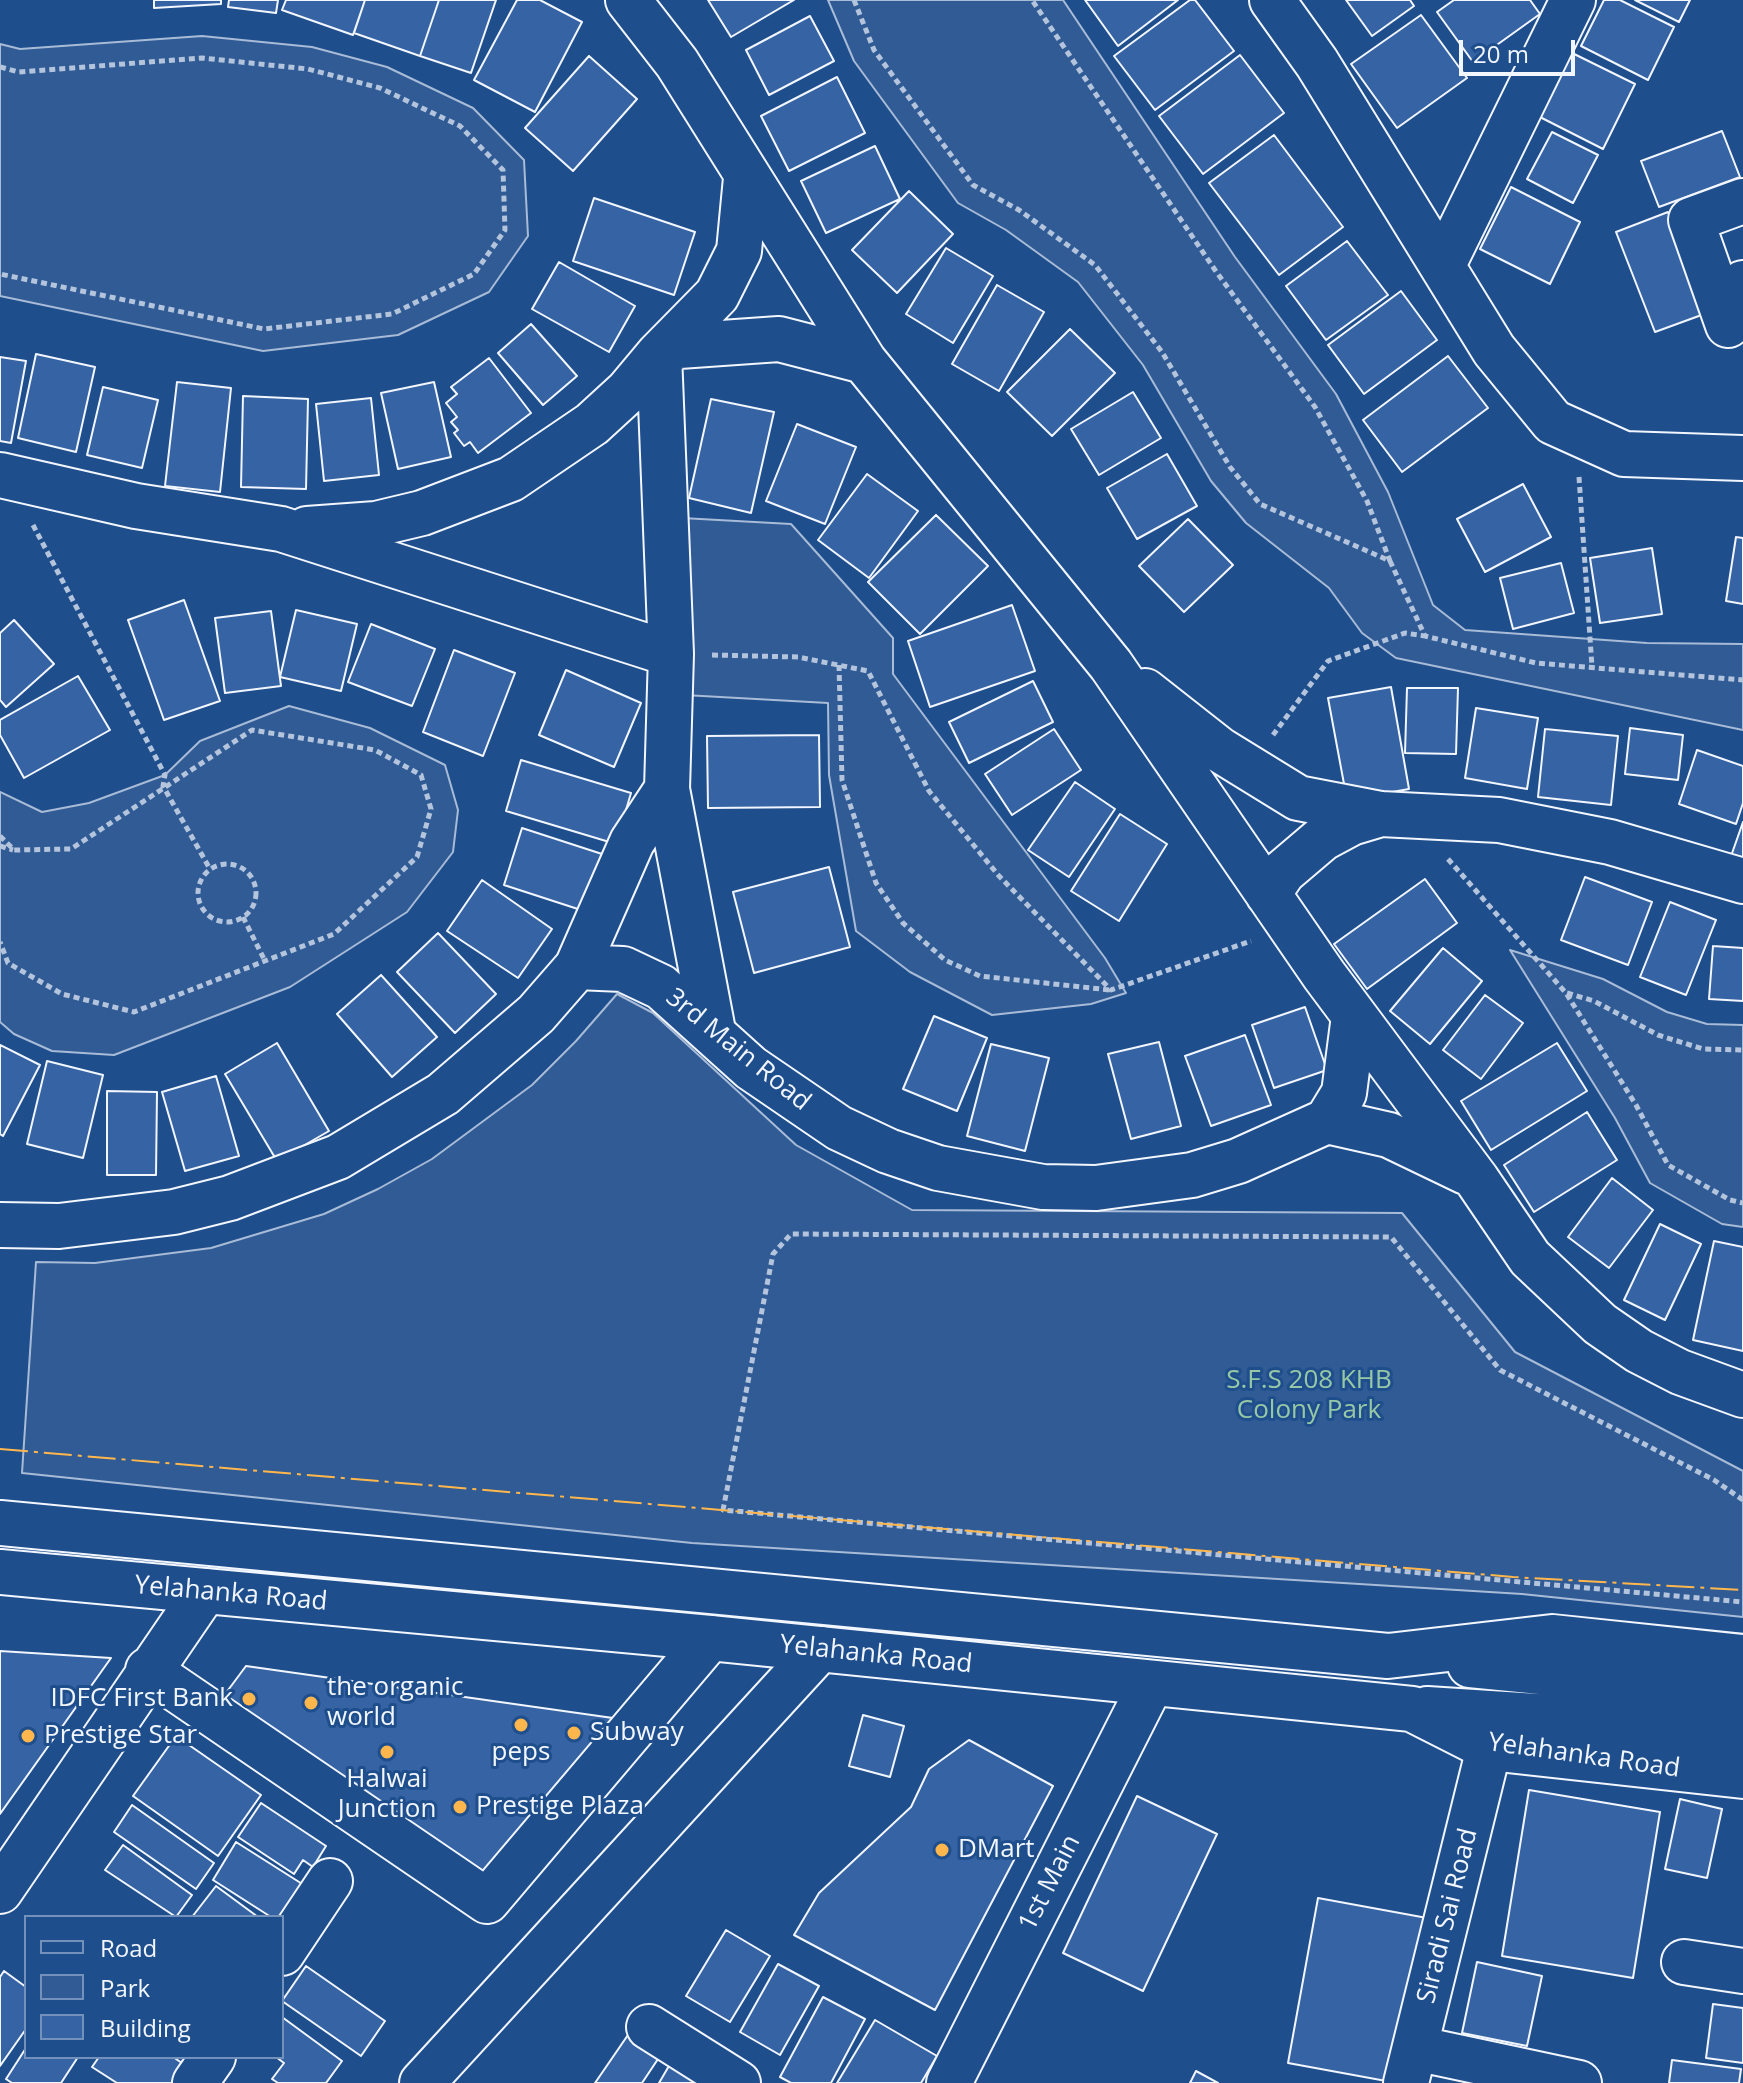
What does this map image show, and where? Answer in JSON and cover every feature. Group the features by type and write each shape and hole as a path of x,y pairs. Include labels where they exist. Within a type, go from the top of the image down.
{"street":[{"path":"628,0 677,63 746,178 864,361 1111,665 1354,1016 1477,1180 1530,1258 1600,1324 1639,1351 1680,1372 1743,1395"},
{"path":"1272,0 1317,63 1494,350 1553,422 1624,454 1743,458"},
{"path":"1443,265 1570,2"},
{"path":"281,529 376,524 467,498 511,479 553,454 628,391 659,354 717,295 739,251 746,178"},
{"path":"1743,201 1691,220 1728,325 1743,283"},
{"path":"659,354 679,346 779,339 864,361"},
{"path":"659,354 671,654 667,789 713,1031"},
{"path":"4,476 136,506 281,529 671,654"},
{"path":"1111,665 1220,750 1298,798 1395,815 1499,820 1610,842 1743,881"},
{"path":"1,1232 117,1222 230,1198 338,1157 392,1128 455,1085 536,1014 577,967 632,842 667,789"},
{"path":"1280,910 1283,872 1323,838 1351,823 1395,815"},
{"name":"3rd Main Road","path":"577,967 623,969 661,987 751,1068 839,1128 925,1164 990,1180 1043,1187 1144,1183 1238,1161 1327,1121"},
{"path":"1354,1016 1344,1093 1327,1121 1389,1135 1444,1160 1477,1180"},
{"name":"Yelahanka Road","path":"0,1523 1388,1656 1552,1637 1743,1657"},
{"name":"Yelahanka Road","path":"0,1572 710,1638 1412,1709 1489,1748 1743,1776"},
{"path":"0,1891 148,1670 205,1591"},
{"path":"148,1670 487,1901 710,1638"},
{"path":"422,2083 539,1960 820,1649"},
{"path":"1388,1656 1743,1692"},
{"name":"1st Main","path":"949,2083 1151,1684"},
{"path":"1412,1709 1552,1717 1743,1735"},
{"name":"Siradi Sai Road","path":"1411,2065 1489,1748"},
{"path":"284,1950 330,1881"},
{"path":"1684,1962 1743,1971"},
{"path":"649,2027 738,2083"},
{"path":"195,2083 212,2059"},
{"path":"1411,2065 1579,2083"}],"path":[{"path":"854,0 874,50 973,185 1019,210 1095,265 1162,352 1230,467 1260,504 1390,561"},
{"path":"1032,0 1215,270 1315,407 1367,501 1390,561 1425,636"},
{"path":"0,67 19,72 202,58 308,69 380,88 460,126 503,170 505,230 474,274 392,314 264,329 0,274"},
{"path":"1576,433 1592,667"},
{"path":"4,476 165,775 163,786 210,869"},
{"path":"1251,769 1328,661 1405,633 1536,663 1743,680"},
{"path":"671,654 798,657 868,671 929,791 999,876 1111,990"},
{"path":"839,665 842,780 876,883 903,923 945,960 980,976 1111,990 1280,910"},
{"path":"0,846 14,850 71,849 252,730 375,750 421,775 431,809 417,857 334,934 134,1012 62,994 8,963 0,942"},
{"path":"1395,815 1566,993 1636,1105 1668,1165 1730,1200 1743,1203"},
{"path":"0,836 14,850"},
{"path":"234,864 250,875 256,884 256,902 243,917 226,922 216,920 201,906 199,886 210,869 234,864"},
{"path":"243,917 265,961"},
{"path":"1566,993 1594,1001 1658,1035 1703,1049 1743,1050"},
{"path":"1743,1500 1714,1480 1500,1370 1391,1237 791,1234 773,1254 723,1510 1743,1602"}],"green space":[{"path":"828,0 1063,0 1235,257 1336,394 1388,492 1433,605 1465,630 1647,643 1743,644 1743,730 1396,658 1362,633 1329,588 1246,523 1211,481 1143,365 1078,282 1006,230 958,203 854,61"},
{"path":"202,36 312,47 387,67 473,108 524,160 528,236 489,292 398,335 263,351 0,296 0,44 20,49"},
{"path":"682,518 791,524 893,638 893,674 1105,958 1126,993 1091,1004 992,1015 910,972 856,931 829,775 828,703 684,695"},
{"path":"289,706 370,728 445,765 458,810 453,852 407,912 290,987 114,1055 52,1051 14,1034 0,1022 0,792 42,812 89,803 165,775 200,741"},
{"path":"1510,950 1603,979 1667,1012 1707,1024 1743,1025 1743,1227 1722,1224 1650,1183 1615,1118"},
{"name":"S.F.S 208 KHB Colony Park","path":"617,994 653,1013 796,1145 912,1210 1402,1213 1515,1352 1743,1471 1743,1617 1522,1594 692,1543 22,1473 36,1262 95,1263 211,1248 324,1214 432,1159 532,1085"}],"building":[{"path":"154,0 221,0 221,4 154,8"},
{"path":"229,0 278,0 276,13 228,7"},
{"path":"286,0 365,0 353,35 282,10"},
{"path":"365,0 439,0 420,56 354,33"},
{"path":"439,0 496,0 471,73 420,56"},
{"path":"517,0 540,0 582,22 535,112 474,80"},
{"path":"708,0 794,0 731,37"},
{"path":"1085,0 1178,0 1118,46"},
{"path":"1190,0 1195,0 1234,51 1155,110 1114,56"},
{"path":"1346,0 1410,0 1414,6 1372,36"},
{"path":"1454,0 1530,0 1540,14 1473,62 1437,12"},
{"path":"1604,0 1620,0 1674,27 1648,80 1581,46"},
{"path":"1635,0 1690,0 1679,22"},
{"path":"1421,15 1467,78 1397,128 1351,64"},
{"path":"810,16 834,61 769,95 746,50"},
{"path":"1564,49 1635,84 1603,149 1532,113"},
{"path":"1240,55 1284,113 1203,174 1159,116"},
{"path":"589,56 637,99 573,171 525,128"},
{"path":"837,77 865,133 789,171 761,116"},
{"path":"1722,131 1740,177 1659,207 1641,161"},
{"path":"1552,132 1598,155 1573,203 1527,179"},
{"path":"1274,135 1343,227 1279,275 1209,183"},
{"path":"875,146 900,199 826,233 801,181"},
{"path":"1511,187 1580,222 1550,284 1480,249"},
{"path":"909,191 953,234 897,293 852,250"},
{"path":"594,198 695,232 674,295 573,261"},
{"path":"1668,212 1707,313 1655,332 1616,232"},
{"path":"1347,241 1388,295 1326,340 1286,286"},
{"path":"946,248 993,276 953,343 906,314"},
{"path":"559,262 635,306 609,352 532,309"},
{"path":"997,285 1044,312 999,391 952,364"},
{"path":"1401,291 1437,340 1364,394 1328,345"},
{"path":"531,324 577,376 543,405 498,353"},
{"path":"1070,329 1115,373 1052,436 1007,392"},
{"path":"36,354 95,367 76,452 18,438"},
{"path":"1448,356 1488,408 1402,472 1363,420"},
{"path":"0,357 26,361 11,443 0,441"},
{"path":"489,358 531,413 478,453 470,442 464,446 454,433 458,430 451,422 457,417 446,403 457,394 451,387"},
{"path":"177,382 231,388 220,492 165,486"},
{"path":"434,382 451,457 398,469 381,393"},
{"path":"103,387 158,400 142,468 87,455"},
{"path":"1133,392 1161,438 1099,475 1071,429"},
{"path":"243,396 308,399 306,489 241,487"},
{"path":"371,398 379,475 324,481 316,404"},
{"path":"711,399 774,412 751,513 689,498"},
{"path":"797,424 856,447 825,524 766,501"},
{"path":"1167,454 1197,506 1137,539 1107,488"},
{"path":"867,474 918,511 869,578 818,540"},
{"path":"1523,484 1551,537 1485,572 1457,519"},
{"path":"936,515 988,566 920,634 868,582"},
{"path":"1188,519 1233,565 1184,612 1139,566"},
{"path":"1736,537 1743,538 1743,604 1726,601"},
{"path":"1652,548 1662,614 1600,623 1590,558"},
{"path":"1561,563 1574,613 1513,629 1500,578"},
{"path":"184,600 220,701 164,720 128,620"},
{"path":"1012,605 1035,671 930,707 908,641"},
{"path":"296,610 357,624 341,691 280,677"},
{"path":"271,611 281,686 225,693 215,618"},
{"path":"14,620 54,664 6,707 0,700 0,633"},
{"path":"371,624 435,649 412,706 348,682"},
{"path":"454,650 515,673 483,756 423,732"},
{"path":"566,670 641,703 614,767 539,735"},
{"path":"78,676 110,730 24,778 0,735 0,720"},
{"path":"1033,681 1053,722 969,763 949,722"},
{"path":"1391,687 1409,789 1347,800 1328,698"},
{"path":"1407,688 1458,688 1456,754 1405,753"},
{"path":"1476,708 1538,718 1527,789 1465,778"},
{"path":"1630,728 1683,735 1678,780 1625,774"},
{"path":"1054,729 1081,770 1012,815 985,774"},
{"path":"1545,729 1618,736 1611,805 1538,797"},
{"path":"819,735 820,807 708,808 707,736"},
{"path":"1697,750 1743,766 1743,803 1736,824 1679,804"},
{"path":"521,760 631,793 616,844 506,811"},
{"path":"1075,782 1115,809 1069,877 1028,850"},
{"path":"1120,814 1167,844 1119,921 1071,891"},
{"path":"1743,822 1743,864 1730,859"},
{"path":"522,828 602,854 584,911 504,885"},
{"path":"829,867 850,947 754,973 733,892"},
{"path":"1585,877 1652,902 1628,965 1561,940"},
{"path":"1425,879 1457,923 1367,989 1334,944"},
{"path":"482,880 552,929 518,978 447,931"},
{"path":"1670,902 1716,920 1686,995 1640,977"},
{"path":"438,933 496,994 455,1033 397,972"},
{"path":"1713,946 1743,948 1743,1001 1709,999"},
{"path":"1443,948 1482,981 1430,1044 1390,1011"},
{"path":"381,975 437,1037 392,1077 337,1014"},
{"path":"1485,995 1523,1023 1481,1079 1443,1050"},
{"path":"1305,1007 1327,1070 1274,1088 1252,1025"},
{"path":"934,1016 987,1038 957,1111 903,1089"},
{"path":"1245,1035 1271,1105 1211,1126 1185,1056"},
{"path":"1159,1042 1181,1126 1131,1139 1108,1054"},
{"path":"277,1043 329,1131 277,1161 225,1074"},
{"path":"1557,1043 1587,1091 1491,1150 1461,1101"},
{"path":"991,1044 1049,1058 1025,1151 967,1136"},
{"path":"0,1045 40,1065 3,1136 0,1134"},
{"path":"47,1061 103,1075 83,1158 27,1144"},
{"path":"216,1076 239,1156 185,1171 162,1092"},
{"path":"107,1091 157,1092 156,1175 107,1175"},
{"path":"1587,1112 1617,1160 1534,1212 1504,1165"},
{"path":"1612,1178 1653,1210 1609,1268 1568,1237"},
{"path":"1660,1224 1701,1244 1665,1320 1624,1300"},
{"path":"1714,1241 1743,1247 1743,1351 1693,1340"},
{"name":"Prestige Star","path":"0,1651 111,1658 0,1814"},
{"name":"Prestige Plaza","path":"246,1666 634,1721 488,1893 214,1709"},
{"path":"863,1715 904,1726 890,1777 849,1766"},
{"path":"176,1736 261,1795 218,1856 133,1796"},
{"name":"DMart","path":"969,1740 1053,1786 935,2010 794,1935 819,1893 911,1807 929,1769"},
{"path":"1529,1790 1660,1812 1633,1978 1502,1956"},
{"path":"1137,1796 1217,1834 1143,1991 1063,1953"},
{"path":"1680,1799 1722,1809 1707,1878 1665,1869"},
{"path":"261,1803 326,1846 313,1867 303,1860 294,1874 238,1837"},
{"path":"132,1805 214,1863 196,1889 114,1832"},
{"path":"236,1842 307,1887 284,1915 268,1915 213,1880"},
{"path":"123,1845 192,1895 177,1915 173,1915 105,1870"},
{"path":"216,1886 255,1915 194,1915"},
{"path":"1318,1898 1427,1918 1397,2083 1288,2063"},
{"path":"726,1930 770,1956 730,2022 686,1996"},
{"path":"1477,1962 1542,1976 1527,2046 1462,2033"},
{"path":"778,1964 819,1986 780,2055 740,2032"},
{"path":"306,1966 385,2021 361,2056 284,2002"},
{"path":"4,1971 24,1986 24,2032 0,2066 0,1977"},
{"path":"823,1997 865,2019 831,2083 791,2083 780,2077"},
{"path":"1713,2004 1743,2008 1743,2063 1706,2058"},
{"path":"284,2018 342,2061 326,2083 278,2083 272,2079 284,2063 279,2059 284,2059"},
{"path":"875,2020 937,2056 921,2083 837,2083"},
{"path":"630,2032 662,2053 642,2083 595,2083"},
{"path":"24,2051 24,2059 77,2059 61,2083 12,2083 6,2079"},
{"path":"98,2059 176,2059 185,2065 173,2083 117,2083 92,2067"},
{"path":"673,2059 715,2083 659,2083"},
{"path":"1672,2060 1741,2069 1739,2083 1669,2083"},
{"path":"1196,2071 1218,2083 1190,2083"}],"power":[{"path":"0,1449 1513,1577 1743,1590"}],"place":[{"name":"IDFC First Bank","path":"249,1699"},
{"name":"the organic world","path":"311,1703"},
{"name":"peps","path":"521,1725"},
{"name":"Subway","path":"574,1733"},
{"name":"Prestige Star","path":"28,1736"},
{"name":"Halwai Junction","path":"387,1752"},
{"name":"Prestige Plaza","path":"460,1807"},
{"name":"DMart","path":"942,1850"}]}
